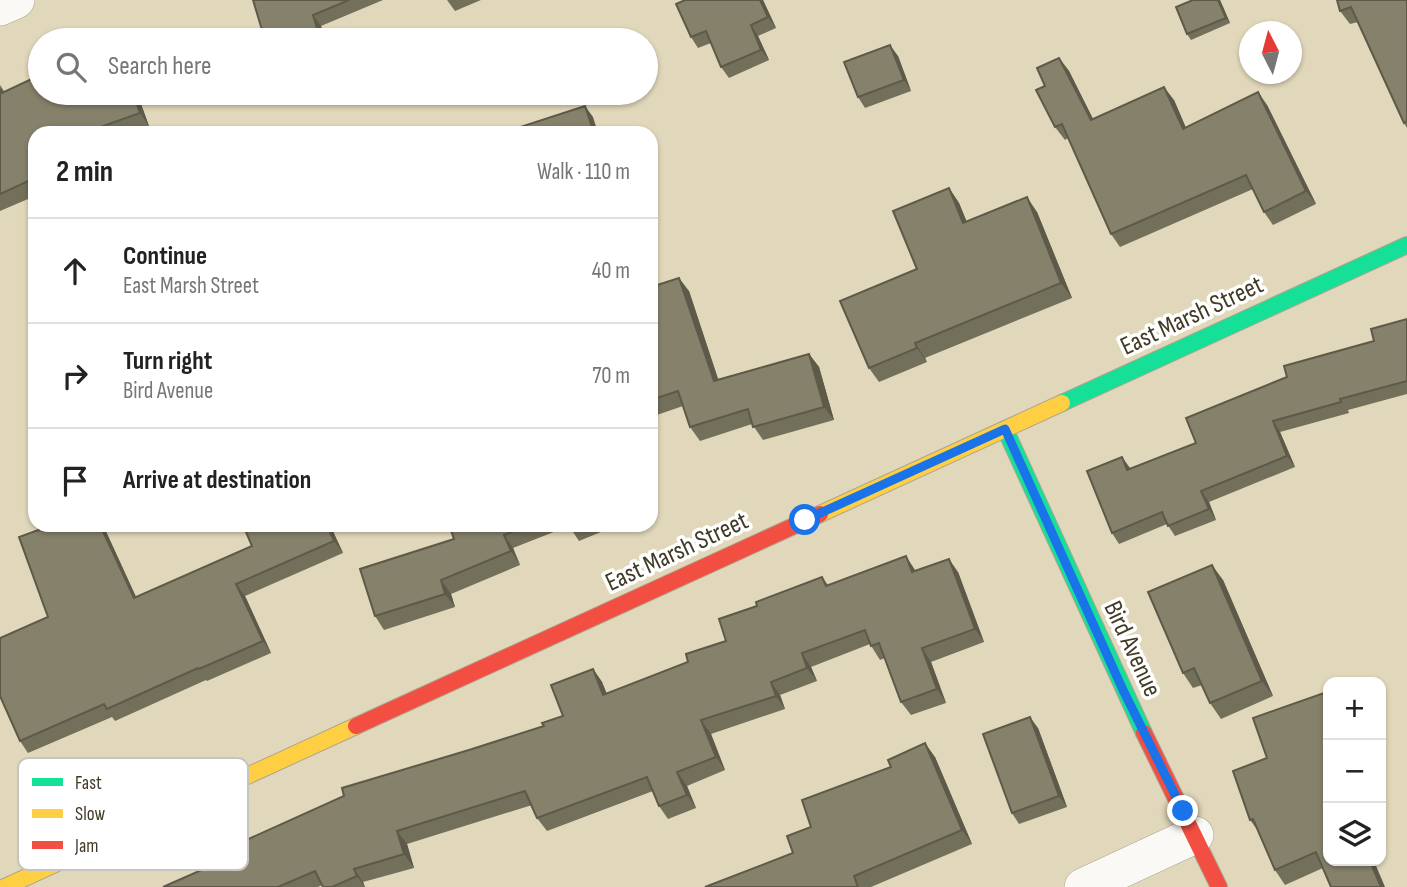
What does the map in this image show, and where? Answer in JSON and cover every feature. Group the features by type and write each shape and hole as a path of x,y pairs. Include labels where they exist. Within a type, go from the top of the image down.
{"street":[{"path":"0,7 16,0"},
{"name":"East Marsh Street","path":"248,776 1407,245"},
{"name":"Bird Avenue","path":"1005,429 1123,690 1219,887"},
{"path":"1083,887 1195,835"},
{"name":"East Marsh Street","path":"5,887 42,870"}],"building":[{"path":"253,0 349,0 313,15 317,28 261,28"},
{"path":"685,0 760,0 768,17 751,25 761,50 721,67 706,31 691,37 676,4"},
{"path":"1193,0 1218,0 1226,18 1187,34 1176,7"},
{"path":"1337,0 1407,0 1407,121 1404,123 1351,7 1340,11"},
{"path":"890,45 904,80 858,97 844,62"},
{"path":"1059,58 1091,120 1164,87 1183,129 1258,92 1306,191 1264,212 1246,175 1111,234 1062,124 1055,127 1036,90 1045,86 1037,68"},
{"path":"28,81 28,105 137,105 140,113 103,126 28,126 28,181 0,194 0,89 2,93"},
{"path":"585,106 592,126 523,126"},
{"path":"949,188 963,223 1027,197 1061,283 915,343 917,348 869,368 840,301 917,269 893,211"},
{"path":"679,278 714,381 809,354 824,407 753,427 748,409 690,427 678,391 658,398 658,285"},
{"path":"1407,319 1407,381 1273,421 1287,456 1201,491 1209,509 1168,526 1162,512 1112,533 1087,471 1122,457 1127,470 1196,443 1186,418 1287,377 1284,366 1374,341 1371,329"},
{"path":"33,532 103,532 134,598 252,546 246,532 330,532 334,541 236,584 263,641 107,709 104,704 20,741 0,696 0,638 48,617 19,537"},
{"path":"452,532 511,532 504,535 511,551 441,580 445,594 375,616 360,569 454,539"},
{"path":"906,556 912,572 949,559 975,629 922,648 937,689 901,702 879,643 871,646 865,630 802,653 807,668 771,682 776,696 701,720 716,757 677,772 687,795 659,806 647,777 537,818 525,791 397,831 404,854 354,869 357,876 332,887 323,887 315,871 278,887 163,887 202,870 248,870 248,839 344,796 342,788 544,726 542,723 563,716 551,685 593,669 603,695 688,662 686,654 726,641 719,619 757,606 756,602 822,577 826,586"},
{"path":"1212,565 1262,681 1210,703 1194,668 1183,673 1148,592"},
{"path":"1323,693 1323,866 1372,866 1381,887 1331,887 1316,852 1275,870 1253,819 1250,820 1233,771 1267,758 1253,718"},
{"path":"1030,717 1059,796 1012,813 983,734"},
{"path":"925,743 962,830 854,876 858,887 705,887 793,853 787,836 811,827 802,800 891,767 888,760"}],"traffic: fast":[{"path":"1062,403 1407,245"},
{"path":"1005,429 1144,733"}],"traffic: slow":[{"path":"820,514 1062,403"},
{"path":"248,776 356,726"},
{"path":"5,887 42,870"}],"traffic: jam":[{"path":"356,726 820,514"},
{"path":"1144,733 1219,887"}],"route":[{"path":"805,520 1005,429 1123,690 1183,811"}]}
